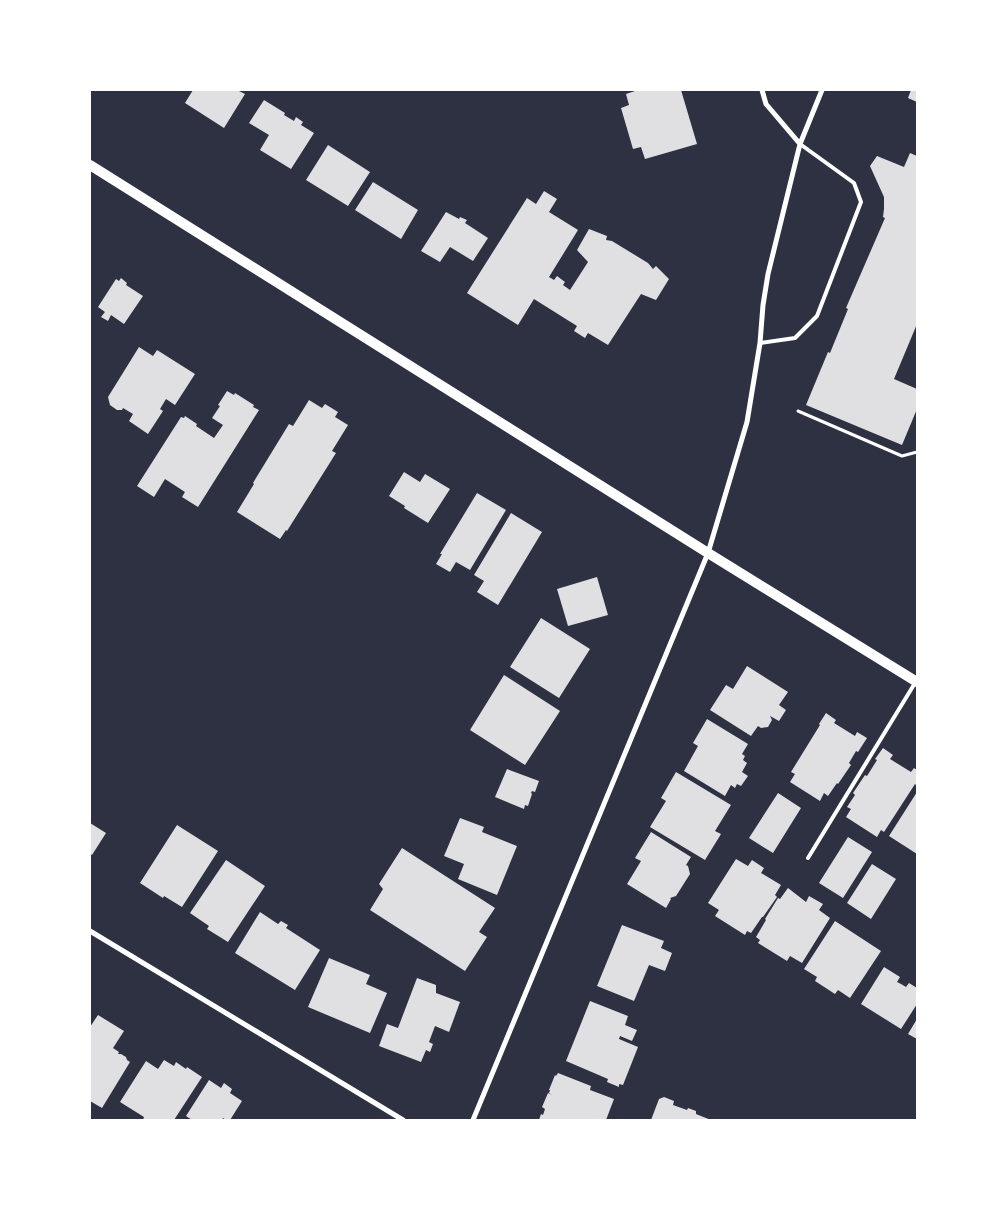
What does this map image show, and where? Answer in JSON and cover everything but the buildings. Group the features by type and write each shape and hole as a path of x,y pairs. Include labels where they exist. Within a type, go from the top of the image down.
{"main road":[{"path":"90,165 917,681"}],"street":[{"path":"762,90 766,104 800,144"},
{"path":"473,1120 708,552 747,422 760,342 762,305 800,144 822,90"},
{"path":"90,931 403,1120"}],"lane":[{"path":"760,342 795,338 817,316 861,202 854,183 800,144"},
{"path":"808,858 917,681"}],"path":[{"path":"798,411 902,456 917,452"}]}
